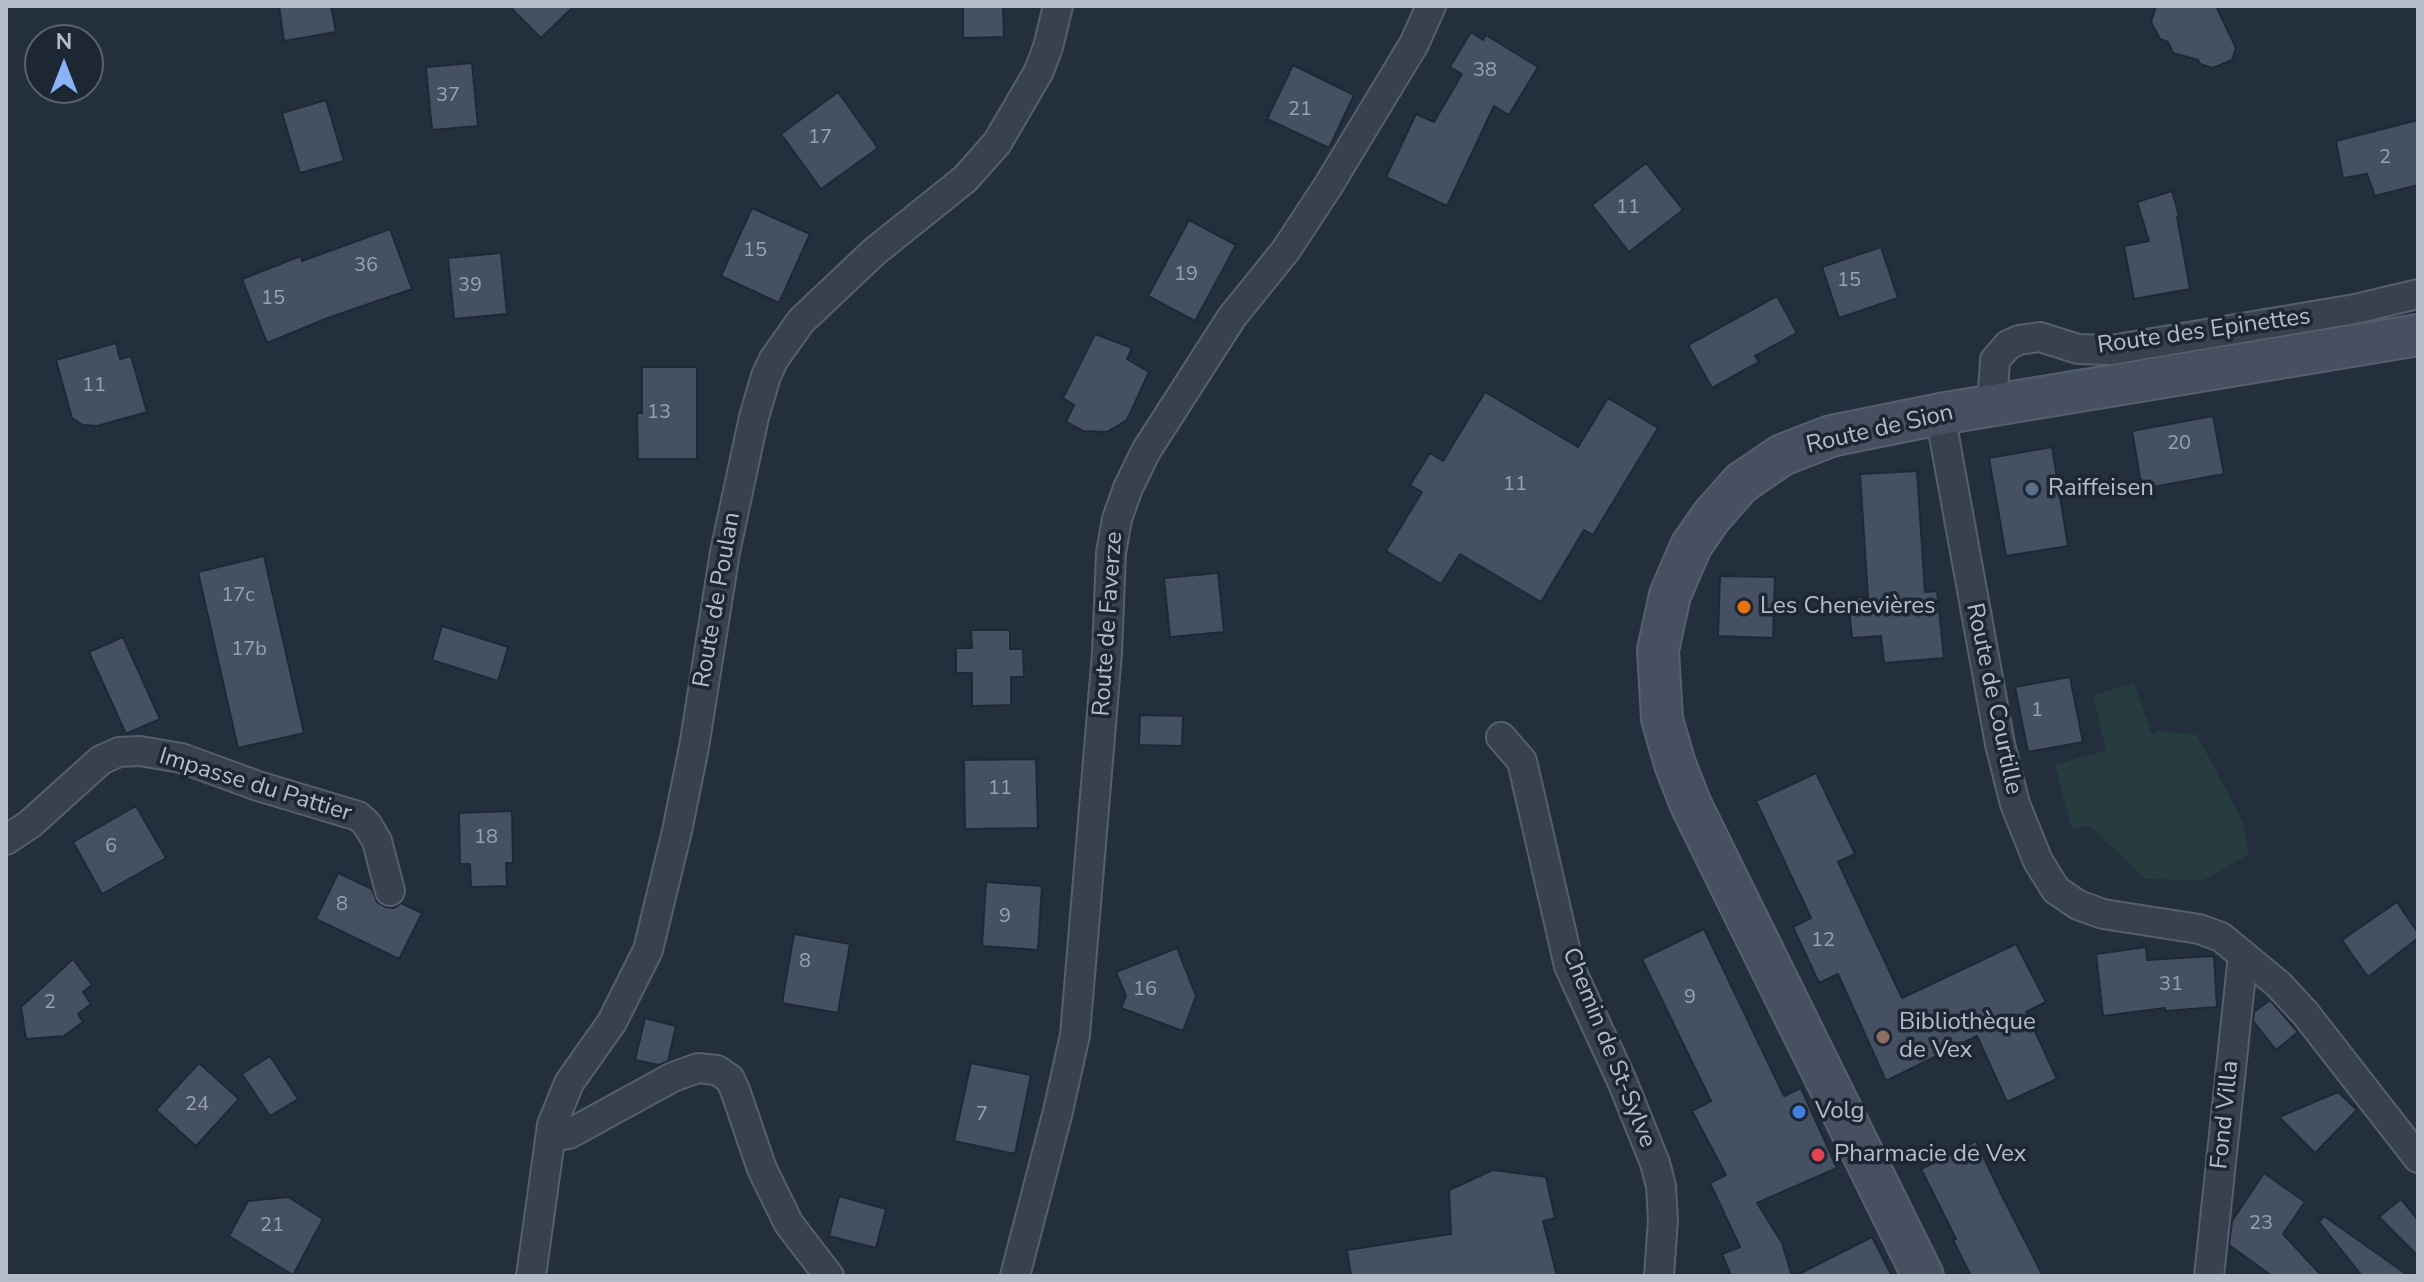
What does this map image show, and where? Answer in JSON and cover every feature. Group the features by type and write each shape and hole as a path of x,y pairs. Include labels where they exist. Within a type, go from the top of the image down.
{"main road":[{"name":"Route de Sion","path":"1923,1276 1691,805 1675,764 1662,719 1658,650 1670,595 1691,546 1741,483 1782,455 1819,440 1940,414 2418,335"}],"street":[{"name":"Route de Poulan","path":"531,1276 552,1125 569,1083 612,1022 648,950 694,747 725,552 754,417 770,368 801,321 874,252 965,179 997,143 1039,71 1058,6"},
{"name":"Route de Faverze","path":"1015,1276 1075,1035 1107,653 1111,553 1117,519 1146,451 1232,317 1286,250 1328,186 1414,44 1431,6"},
{"name":"Route des Epinettes","path":"1992,406 1995,360 2008,345 2019,340 2040,337 2078,349 2111,350 2355,309 2418,294"},
{"name":"Route de Courtille","path":"1940,414 2000,744 2015,804 2038,861 2056,890 2078,905 2103,914 2199,929 2221,937 2278,984 2305,1013 2418,1158"},
{"name":"Chemin de St-Sylve","path":"1501,737 1522,761 1569,966 1622,1081 1655,1163 1661,1186 1663,1220 1659,1276"},
{"name":"Impasse du Pattier","path":"6,840 30,824 101,760 119,752 140,751 181,758 258,786 358,816 377,841 390,891"},
{"name":"Fond Villa","path":"2209,1276 2243,955"},
{"path":"551,1137 569,1134 673,1077 698,1068 717,1070 730,1079 762,1169 789,1224 829,1276"}],"green space":[{"path":"2134,683 2152,735 2160,731 2197,735 2242,820 2249,854 2204,880 2145,879 2090,826 2072,829 2055,765 2106,750 2093,695"}],"building":[{"path":"279,6 331,6 336,32 284,41"},
{"path":"509,6 574,6 541,38"},
{"path":"963,6 1003,6 1004,37 963,38"},
{"path":"2156,6 2216,6 2236,48 2232,60 2213,68 2173,53 2168,42 2160,39 2151,22"},
{"path":"1471,32 1483,40 1486,35 1538,67 1509,115 1494,106 1447,206 1386,177 1416,114 1434,122 1462,74 1450,67"},
{"path":"472,63 478,126 432,130 426,67"},
{"path":"1293,65 1354,95 1329,148 1267,119"},
{"path":"838,92 878,148 821,189 781,134"},
{"path":"326,100 344,161 300,173 282,113"},
{"path":"2418,120 2418,185 2375,196 2367,174 2343,178 2336,141"},
{"path":"1646,163 1683,210 1629,252 1592,205"},
{"path":"2172,191 2190,289 2134,299 2124,246 2149,241 2137,202"},
{"path":"752,208 810,234 779,303 721,276"},
{"path":"1189,220 1236,245 1195,321 1148,296"},
{"path":"390,229 412,289 267,343 242,279 301,256 302,261"},
{"path":"1881,247 1898,298 1839,318 1822,267"},
{"path":"501,253 507,314 454,319 448,258"},
{"path":"1777,296 1797,333 1755,356 1759,362 1712,388 1688,345"},
{"path":"1095,334 1132,348 1127,359 1149,372 1127,420 1107,432 1083,431 1066,422 1074,405 1063,398"},
{"path":"116,343 120,359 131,356 147,412 97,426 83,425 72,418 56,360"},
{"path":"642,367 697,367 697,459 638,459 637,413 642,413"},
{"path":"1485,392 1578,447 1608,398 1658,428 1593,535 1584,530 1541,602 1460,554 1441,584 1386,551 1422,492 1410,485 1430,453 1443,461"},
{"path":"2213,416 2224,474 2142,489 2132,431"},
{"path":"2052,447 2068,546 2006,556 1989,458"},
{"path":"1917,471 1925,592 1937,591 1944,658 1884,663 1881,636 1852,638 1848,598 1868,597 1860,474"},
{"path":"264,556 304,733 238,748 198,572"},
{"path":"1218,573 1224,632 1170,637 1164,578"},
{"path":"1720,576 1775,577 1773,638 1718,636"},
{"path":"442,626 508,647 498,681 432,660"},
{"path":"971,630 1010,630 1010,649 1023,649 1024,677 1011,677 1011,705 972,706 972,673 956,673 956,648 972,648"},
{"path":"123,637 160,719 126,734 89,652"},
{"path":"2070,677 2083,742 2028,752 2015,687"},
{"path":"1140,715 1183,716 1182,746 1139,745"},
{"path":"1036,759 1038,828 965,829 964,760"},
{"path":"1816,773 1855,854 1838,862 1902,998 2016,944 2046,1002 2026,1012 2057,1079 2007,1102 1977,1036 1886,1081 1838,974 1819,983 1793,927 1811,918 1756,801"},
{"path":"136,806 166,858 102,894 73,842"},
{"path":"512,811 513,863 506,863 507,886 471,887 470,864 460,864 459,813"},
{"path":"338,873 372,889 377,902 385,907 394,908 401,903 422,913 399,959 316,919"},
{"path":"986,882 1042,886 1038,950 982,946"},
{"path":"2397,902 2418,933 2418,938 2368,977 2342,940"},
{"path":"1704,929 1784,1096 1801,1088 1837,1168 1757,1203 1782,1243 1792,1276 1731,1276 1722,1254 1740,1247 1710,1183 1726,1175 1692,1111 1711,1101 1642,959"},
{"path":"794,934 850,944 838,1013 782,1003"},
{"path":"2146,947 2147,960 2214,956 2217,1007 2165,1011 2165,1008 2103,1016 2096,954"},
{"path":"1177,948 1196,996 1183,1031 1121,1008 1126,996 1116,972"},
{"path":"73,959 92,985 83,992 91,1004 78,1014 83,1022 64,1036 26,1039 21,1007"},
{"path":"2270,1000 2298,1032 2276,1050 2253,1021 2254,1012"},
{"path":"645,1018 676,1026 668,1061 659,1065 635,1060"},
{"path":"270,1056 298,1099 270,1116 242,1074"},
{"path":"199,1063 239,1099 196,1146 156,1110"},
{"path":"971,1063 1031,1075 1015,1154 954,1141"},
{"path":"2338,1092 2357,1110 2315,1153 2279,1117"},
{"path":"1976,1141 2043,1276 1971,1276 1953,1240 1956,1239 1921,1169"},
{"path":"1493,1170 1546,1177 1555,1218 1543,1221 1557,1276 1351,1276 1347,1250 1451,1234 1449,1190"},
{"path":"2264,1173 2305,1202 2283,1234 2322,1276 2272,1276 2229,1245 2232,1221"},
{"path":"839,1196 886,1209 876,1248 829,1236"},
{"path":"288,1197 323,1219 293,1275 229,1236 248,1201"},
{"path":"2401,1199 2418,1220 2418,1256 2379,1217"},
{"path":"2324,1216 2409,1276 2362,1276 2319,1222"},
{"path":"1872,1237 1892,1276 1795,1276"}],"place":[{"name":"Raiffeisen","path":"2032,489"},
{"name":"Les Chenevières","path":"1744,607"},
{"name":"Bibliothèque de Vex","path":"1883,1037"},
{"name":"Volg","path":"1799,1112"},
{"name":"Pharmacie de Vex","path":"1818,1155"}]}
